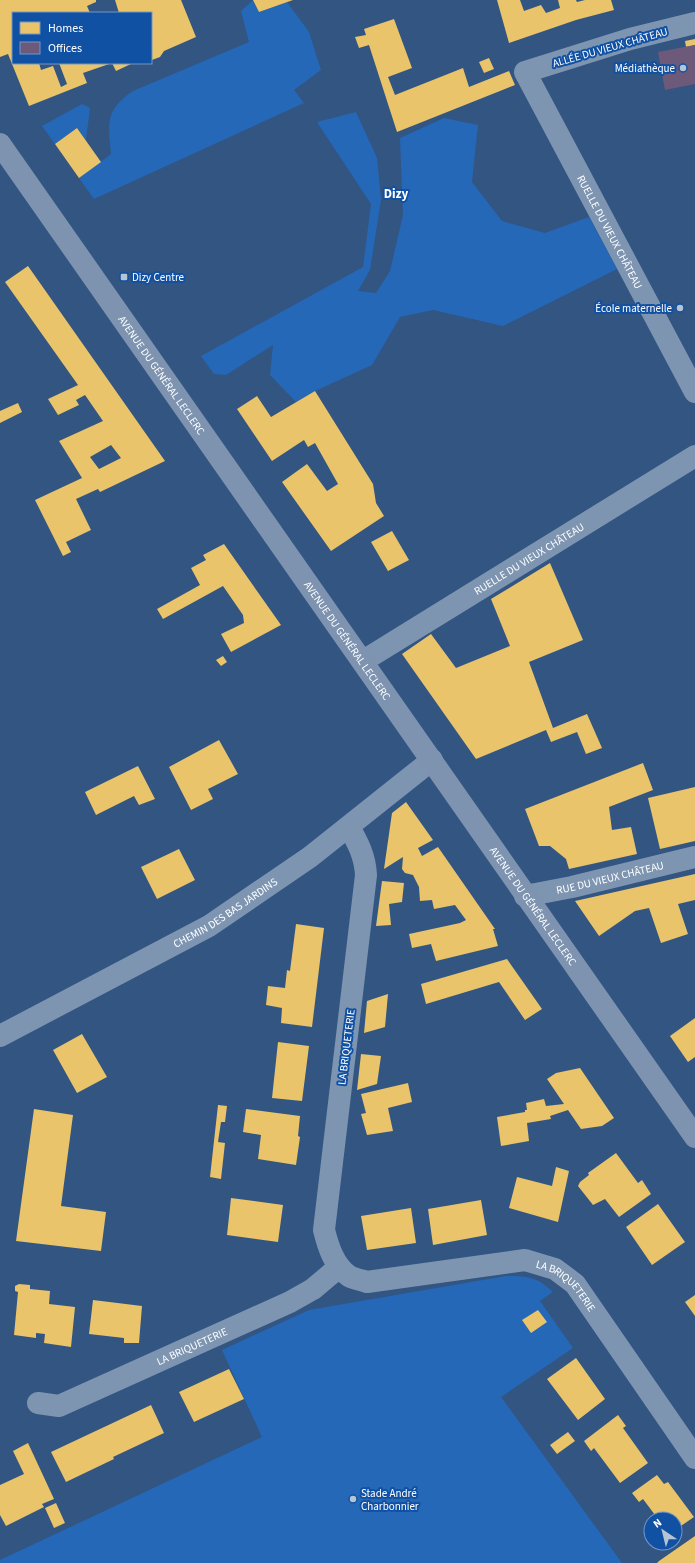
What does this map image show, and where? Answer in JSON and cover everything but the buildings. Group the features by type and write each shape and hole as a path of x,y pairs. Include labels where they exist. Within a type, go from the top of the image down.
{"main road":[{"name":"AVENUE DU GÉNÉRAL LECLERC","path":"0,144 695,1137"}],"street":[{"name":"ALLÉE DU VIEUX CHÂTEAU","path":"525,72 630,39 695,23"},
{"name":"RUELLE DU VIEUX CHÂTEAU","path":"525,72 695,392"},
{"name":"RUELLE DU VIEUX CHÂTEAU","path":"363,661 695,456"},
{"name":"CHEMIN DES BAS JARDINS","path":"0,1036 209,926 310,857 432,760"},
{"name":"LA BRIQUETERIE","path":"349,827 360,846 365,861 366,874 324,1230 327,1245 339,1267 350,1276 367,1282 525,1260 555,1269 575,1284 695,1458"},
{"name":"RUE DU VIEUX CHÂTEAU","path":"525,896 572,887 695,857"},
{"name":"LA BRIQUETERIE","path":"38,1403 59,1406 290,1302 313,1289 339,1267"}],"shaded area":[{"path":"253,0 259,12 287,2 309,32 321,70 294,90 304,103 94,199 79,178 111,154 109,125 110,118 117,104 133,91 249,42 241,11"},
{"path":"82,104 90,108 86,140 77,128 55,144 42,126"},
{"path":"356,112 377,158 381,200 370,270 358,291 376,293 390,271 403,215 400,138 444,118 478,125 472,182 502,221 545,233 589,217 617,269 503,326 433,310 400,317 372,365 315,391 296,402 270,375 273,345 226,375 214,374 201,356 363,267 371,204 317,122"},
{"name":"Stade André Charbonnier","path":"506,1276 532,1278 548,1287 553,1292 540,1301 573,1348 501,1397 622,1563 0,1563 0,1560 262,1437 222,1350 309,1310"}],"place":[{"name":"Médiathèque","path":"683,68"},
{"name":"Dizy Centre","path":"124,277"},
{"name":"École maternelle","path":"680,308"},
{"name":"Stade André Charbonnier","path":"353,1499"}],"district":[{"name":"Dizy","path":"396,193"}]}
